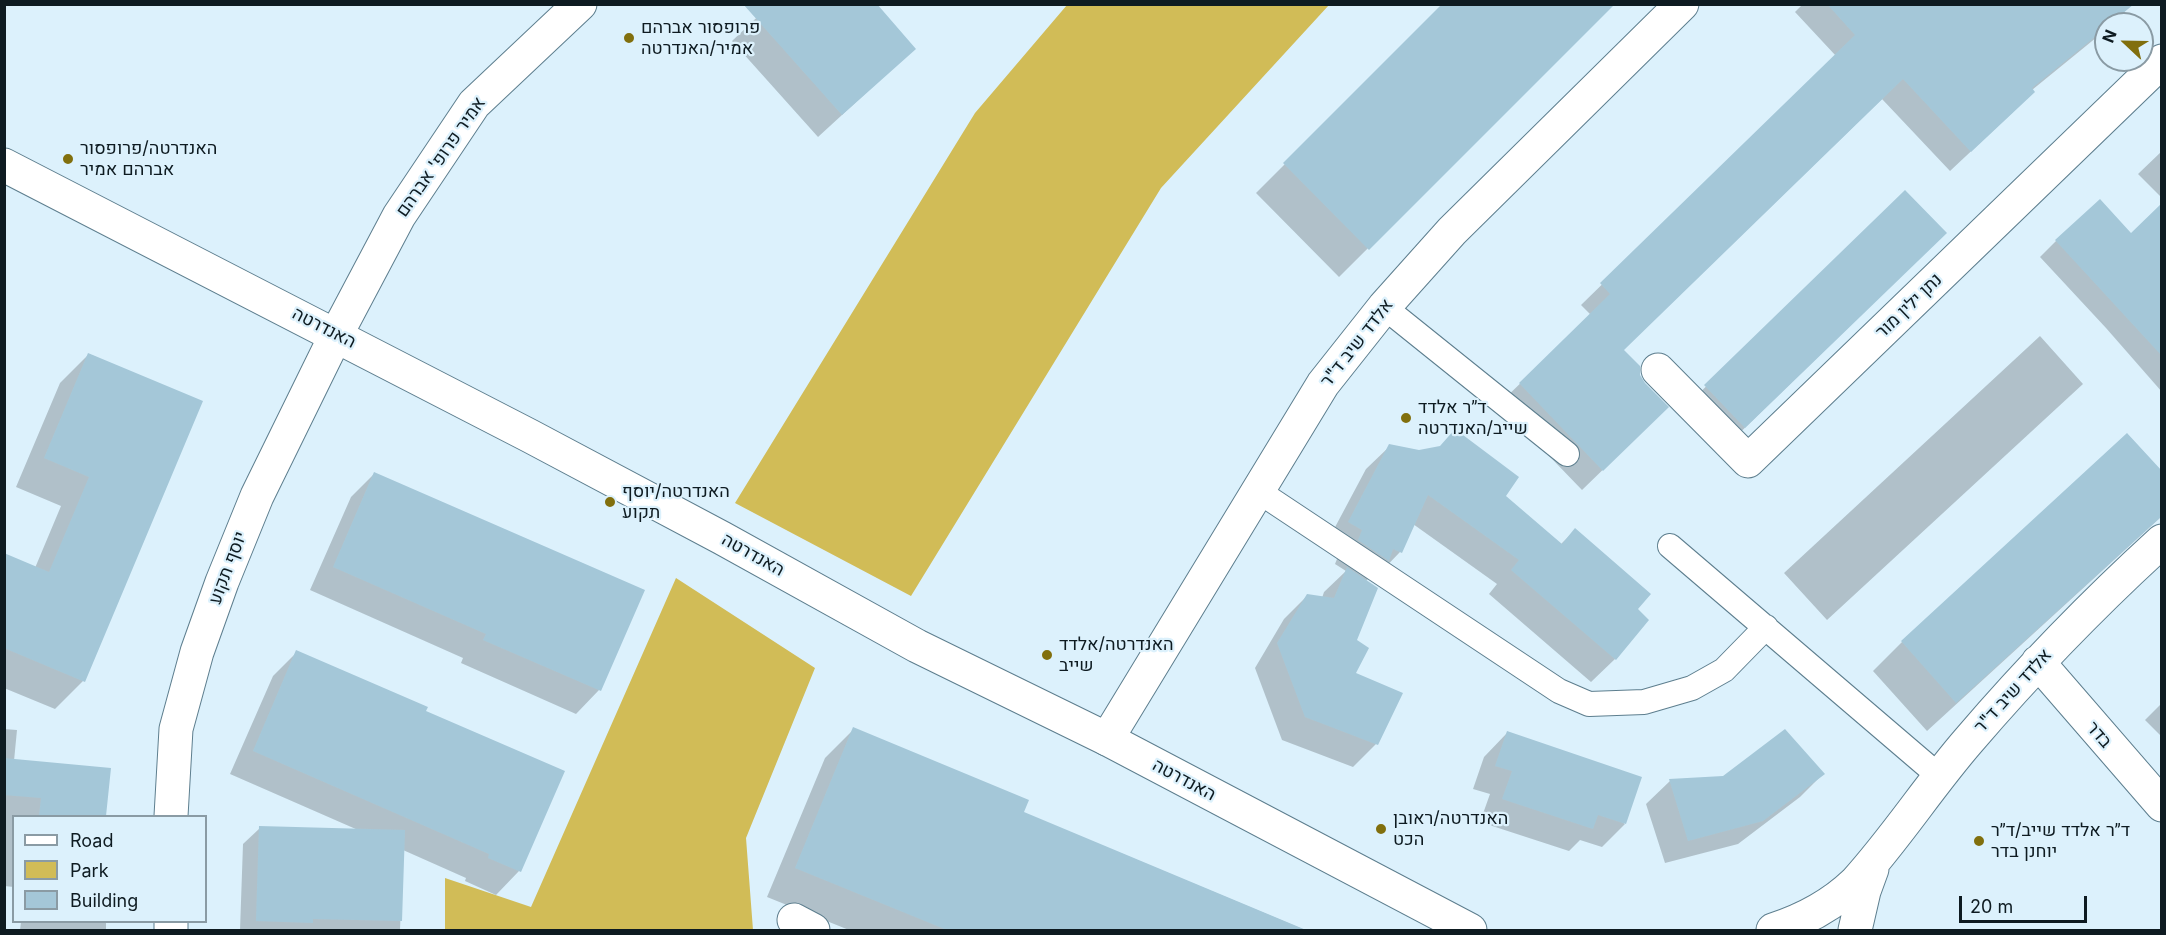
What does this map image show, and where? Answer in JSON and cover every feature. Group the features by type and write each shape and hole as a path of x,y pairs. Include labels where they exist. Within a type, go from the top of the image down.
{"street":[{"name":"אמיר פרופ' אברהם","path":"336,335 399,216 474,105 580,4"},
{"name":"אלדד שיב ד\"ר","path":"1107,739 1323,384 1384,308 1452,231 1682,4"},
{"name":"נתן ילין מור","path":"1658,370 1748,461 2162,62"},
{"name":"האנדרטה","path":"4,165 722,537 917,646 1107,739 1470,930"},
{"name":"יוסף תקוע","path":"171,815 176,729 197,652 257,496 336,335"},
{"name":"אלדד שיב ד\"ר","path":"1880,854 1939,776 1999,705 2107,592 2162,541"},
{"name":"בדר","path":"2038,662 2162,805"},
{"path":"1773,930 1811,915 1842,895 1868,870 1880,854"},
{"path":"1855,930 1863,891 1880,854"}],"lane":[{"path":"1384,308 1567,454"},
{"path":"1258,491 1559,691 1589,704 1644,702 1692,687 1724,670 1766,627"},
{"path":"1670,546 1939,776"}],"green space":[{"path":"1067,5 1329,5 1161,188 911,596 735,503 975,113"},
{"path":"676,578 815,668 746,838 753,930 445,930 445,878 531,907"}],"building":[{"path":"743,4 877,4 916,49 842,115"},
{"path":"1442,4 1615,4 1369,250 1283,163"},
{"path":"1827,4 2134,4 2124,12 2094,12 2094,38 2032,88 2035,92 1971,152 1903,79 1624,350 1640,366 1640,375 1645,383 1669,407 1603,471 1519,383 1610,294 1600,283 1855,35"},
{"path":"1905,190 1947,233 1745,428 1704,385"},
{"path":"2100,199 2131,233 2162,203 2162,356 2055,240"},
{"path":"88,353 203,401 85,682 4,648 4,553 49,572 89,477 44,458"},
{"path":"1455,429 1519,477 1506,496 1562,544 1575,528 1651,594 1638,609 1649,620 1616,660 1511,570 1519,560 1428,495 1402,553 1393,549 1389,561 1358,540 1362,530 1348,522 1389,444 1419,450 1440,446"},
{"path":"2127,433 2162,471 2162,516 1956,703 1901,641"},
{"path":"374,472 645,590 601,691 483,640 486,634 333,567"},
{"path":"1347,567 1378,588 1357,640 1369,648 1356,673 1403,693 1378,745 1305,717 1277,643 1307,594 1334,598"},
{"path":"296,650 428,707 426,711 565,771 521,872 488,858 489,854 253,751"},
{"path":"853,727 1029,800 1024,812 1306,930 947,930 795,868"},
{"path":"1785,729 1825,774 1763,821 1688,841 1669,779 1723,776"},
{"path":"1507,731 1642,777 1626,824 1598,815 1593,829 1502,799 1512,771 1495,766"},
{"path":"4,758 111,768 106,815 39,815 41,798 4,795"},
{"path":"259,826 405,830 402,921 313,919 313,923 256,921"}],"place":[{"name":"פרופסור אברהם אמיר/האנדרטה","path":"629,38"},
{"name":"האנדרטה/פרופסור אברהם אמיר","path":"68,159"},
{"name":"ד״ר אלדד שייב/האנדרטה","path":"1406,418"},
{"name":"האנדרטה/יוסף תקוע","path":"610,502"},
{"name":"האנדרטה/אלדד שייב","path":"1047,655"},
{"name":"האנדרטה/ראובן הכט","path":"1381,829"},
{"name":"ד״ר אלדד שייב/ד״ר יוחנן בדר","path":"1979,841"}]}
